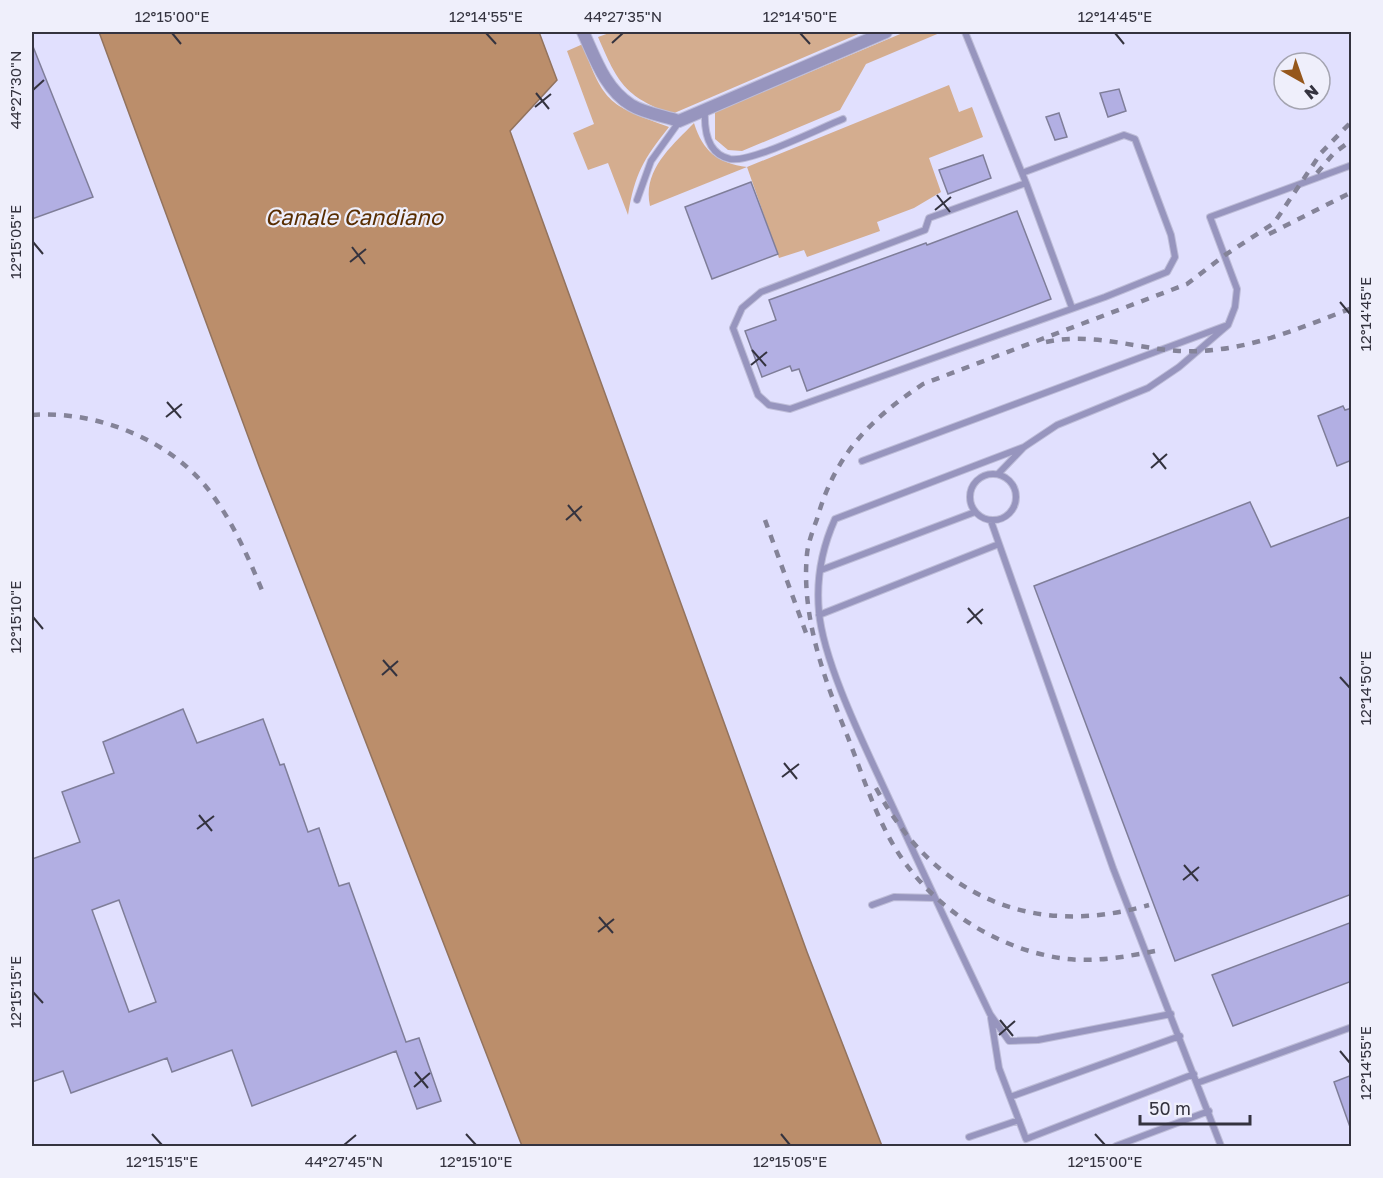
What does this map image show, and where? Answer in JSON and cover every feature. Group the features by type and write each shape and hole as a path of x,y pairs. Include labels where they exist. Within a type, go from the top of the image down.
{"street":[{"path":"584,32 607,81 617,94 632,106 679,121 886,32"}],"lane":[{"path":"965,32 1026,183 1072,308"},
{"path":"705,110 705,135 715,150 729,159 748,158 843,119"},
{"path":"637,200 651,161 679,121"},
{"path":"1022,173 1124,135 1135,139 1171,235 1175,257 1167,272 790,409 769,405 758,395 733,328 742,308 761,291 925,230 929,218 1026,183"},
{"path":"998,474 1024,447 1057,425 1148,388 1179,367 1228,325 1235,307 1237,289 1210,217 1352,165"},
{"path":"862,461 1228,325"},
{"path":"1024,447 835,519 823,546 819,615 829,652 857,728 990,1014 1009,1041 1038,1040 1171,1014"},
{"path":"991,521 1007,516 1016,503 1016,495 1011,482 998,474 984,475 972,485 969,501 975,512 991,521 1113,868 1221,1146"},
{"path":"820,570 975,512"},
{"path":"819,615 999,544"},
{"path":"872,905 894,897 935,898"},
{"path":"990,1014 999,1068 1026,1139 1194,1074"},
{"path":"1197,1083 1352,1027"},
{"path":"1010,1097 1180,1036"},
{"path":"1116,1146 1209,1112"},
{"path":"969,1137 1019,1120"}],"shaded area":[{"path":"612,32 863,32 672,114 643,101 624,86 611,66 598,37"},
{"path":"905,32 942,32 866,64 840,110 742,151 728,150 715,139 715,112"},
{"path":"583,44 597,79 612,100 634,114 669,127 641,168 628,215 608,163 588,170 573,133 594,124 567,51"},
{"path":"949,85 959,112 972,107 983,137 929,158 941,192 914,208 877,222 880,231 807,257 804,250 779,258 747,167"},
{"path":"694,123 702,142 713,154 728,163 747,167 650,206 650,181 655,170 668,150"}],"water":[{"name":"Canale Candiano","path":"99,32 539,32 557,80 510,131 807,952 882,1146 522,1146 259,466"}],"building":[{"path":"32,44 93,197 32,219"},
{"path":"1119,89 1126,111 1108,117 1100,93"},
{"path":"1059,113 1067,137 1055,140 1046,117"},
{"path":"983,155 991,178 948,194 939,170"},
{"path":"751,182 778,254 712,279 685,207"},
{"path":"1017,211 1051,299 807,391 799,369 792,371 790,366 762,377 745,331 776,320 769,300"},
{"path":"1343,406 1345,410 1352,408 1352,460 1337,466 1318,416"},
{"path":"1250,502 1271,547 1352,516 1352,894 1175,961 1034,586"},
{"path":"183,709 197,743 263,719 280,765 284,764 308,832 319,828 339,886 349,883 406,1042 419,1038 441,1101 417,1109 396,1051 252,1106 232,1050 172,1072 167,1058 71,1093 63,1071 32,1082 32,859 80,842 62,792 114,773 103,742","holes":["119,900 156,1002 129,1012 92,910"]},
{"path":"1352,922 1352,981 1233,1026 1212,975"},
{"path":"1352,1075 1352,1126 1350,1127 1334,1082"}],"railway":[{"path":"1155,951 1096,960 1060,958 1036,953 989,935 967,922 928,890 911,871 889,838 875,809 823,669 807,600 808,545 825,496 844,458 856,441 886,411 923,384 1187,284 1225,255 1274,223 1321,153 1352,121"},
{"path":"1317,173 1334,153 1352,140"},
{"path":"1269,234 1352,192"},
{"path":"1046,342 1079,339 1179,351 1224,349 1267,339 1352,308"},
{"path":"32,415 81,418 106,424 131,432 176,458 195,474 227,517 264,595"},
{"path":"765,520 806,633"},
{"path":"876,788 900,825 927,857 957,881 990,900 1026,911 1065,916 1106,914 1149,905"}]}
